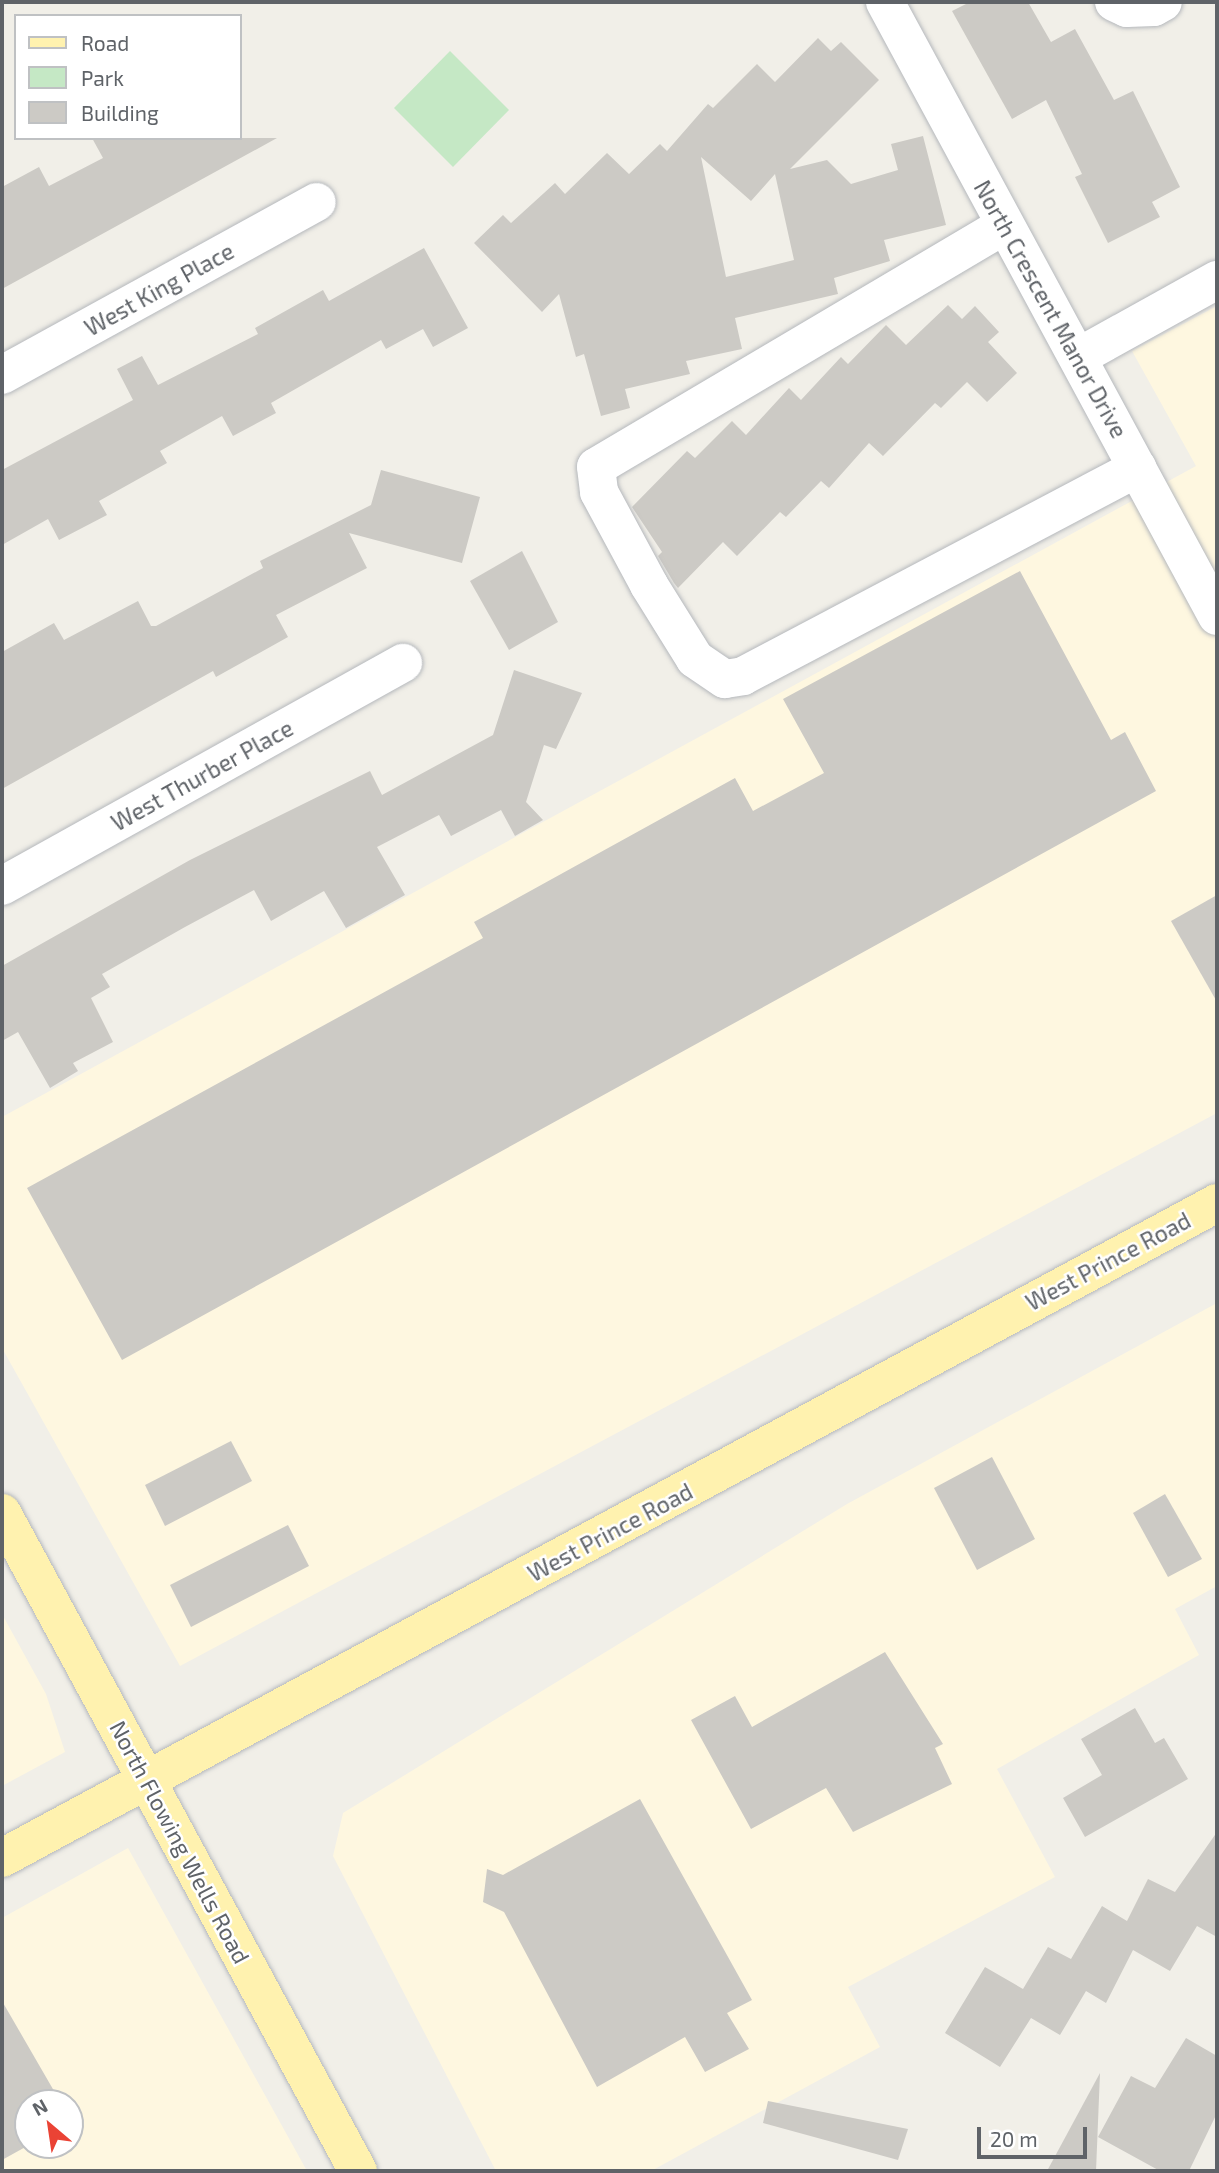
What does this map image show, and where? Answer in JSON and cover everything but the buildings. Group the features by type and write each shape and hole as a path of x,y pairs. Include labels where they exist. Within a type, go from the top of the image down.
{"main road":[{"name":"West Prince Road","path":"2,1858 147,1784 1217,1203"},
{"name":"North Flowing Wells Road","path":"2,1513 358,2171"}],"street":[{"name":"North Crescent Manor Drive","path":"885,2 1217,616"},
{"path":"1114,2 1127,8 1154,8 1163,2"},
{"name":"West King Place","path":"2,375 317,202"},
{"path":"1005,225 596,467 598,492 649,584 695,659 725,679 743,676 1137,468"},
{"path":"1078,357 1217,280"},
{"name":"West Thurber Place","path":"2,886 403,663"}],"shaded area":[{"path":"1217,306 1217,1113 180,1666 2,1348 2,1117 1196,466 1132,351"},
{"path":"1217,1303 1217,1586 1175,1609 1199,1655 997,1769 1055,1877 848,1987 880,2047 651,2171 496,2171 333,1856 343,1813 847,1504"},
{"path":"2,1614 46,1694 65,1752 2,1786"},
{"path":"128,1848 307,2171 2,2171 2,1918"}],"green space":[{"path":"450,51 509,110 453,167 394,108"}]}
